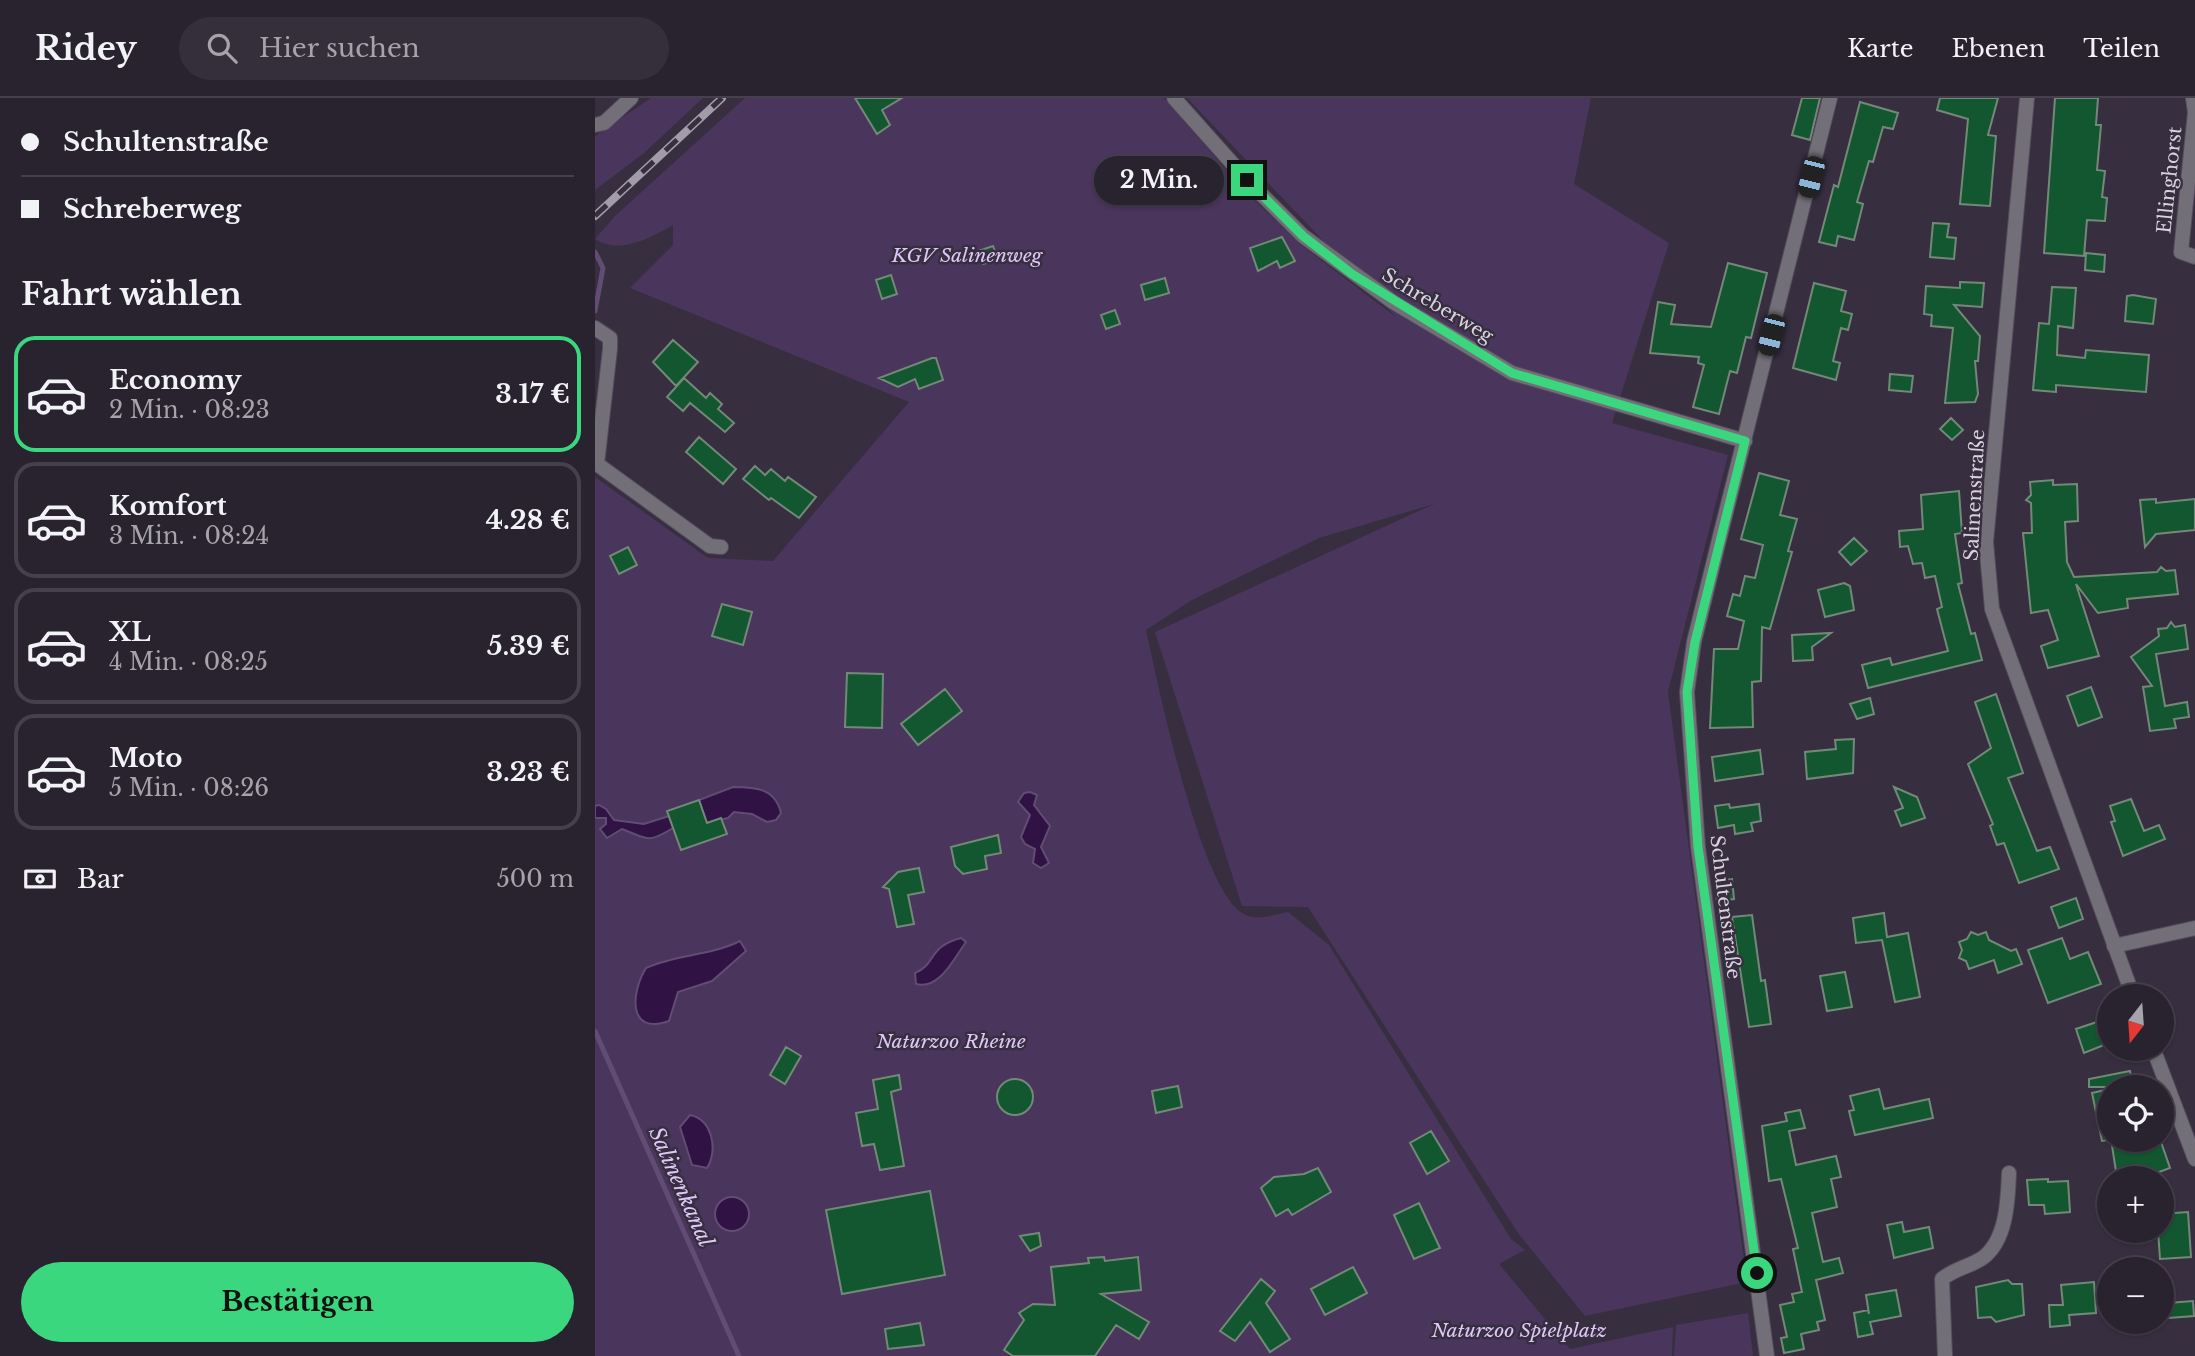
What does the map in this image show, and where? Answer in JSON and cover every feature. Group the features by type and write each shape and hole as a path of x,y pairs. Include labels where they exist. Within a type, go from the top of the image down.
{"street":[{"path":"595,125 604,123 631,98"},
{"name":"Schreberweg","path":"1174,98 1247,180 1303,236 1393,302 1512,373 1745,441"},
{"name":"Schultenstraße","path":"1767,1356 1698,847 1687,692 1695,642 1831,98"},
{"name":"Salinenstraße","path":"2027,98 1986,542 1992,609 2128,984"},
{"name":"Ellinghorst","path":"2193,98 2195,112 2181,252 2195,257"},
{"path":"597,328 610,338 597,464 710,546 721,547"},
{"path":"2114,946 2195,928"},
{"path":"2158,1061 2195,1159"},
{"path":"1945,1356 1942,1279 1955,1269 1982,1259 1993,1246 2007,1213 2009,1173"}],"green space":[{"path":"651,98 703,98 644,153 595,190 595,136"},
{"path":"745,98 1164,98 1244,190 1301,245 1396,317 1187,98 1591,98 1574,184 1669,243 1612,423 1728,455 1668,692 1747,1282 1585,1316 1518,1233 1308,907 1242,906 1155,632 1434,504 1319,538 1192,600 1146,630 1182,781 1211,865 1226,895 1247,916 1264,917 1288,912 1329,945 1511,1239 1525,1250 1499,1264 1570,1349 1673,1327 1672,1356 595,1356 595,477 708,558 773,561 909,402 630,288 673,245 673,225 655,235 624,245 604,244 595,239 615,216"},
{"path":"1748,1313 1753,1356 1674,1356 1676,1325"}],"shaded area":[{"path":"733,787 756,789 769,794 781,813 776,820 767,822 752,814 734,812 728,818 707,823 699,800"},
{"path":"1024,793 1037,795 1034,805 1050,826 1041,847 1049,863 1041,868 1033,863 1035,849 1025,844 1021,837 1030,815 1018,802"},
{"path":"595,806 606,809 614,820 644,824 669,816 673,828 652,838 622,829 607,838 600,829 606,824 606,818 595,818"},
{"path":"961,938 966,942 939,978 925,985 916,984 915,973 927,965 943,946"},
{"path":"740,941 746,951 712,981 678,992 669,1021 655,1024 639,1017 636,1009 637,989 646,968 717,950"},
{"path":"690,1115 704,1123 711,1137 712,1153 707,1168 692,1165 680,1127"},
{"path":"732,1197 744,1202 749,1214 744,1226 732,1231 720,1226 715,1214 720,1202"}],"building":[{"path":"855,98 902,98 882,110 890,125 877,134"},
{"path":"1802,98 1820,98 1810,140 1792,135"},
{"path":"1940,98 1998,98 1988,135 1996,136 1990,206 1960,204 1968,119 1937,110"},
{"path":"2055,98 2098,98 2096,125 2101,125 2097,170 2105,171 2102,197 2107,198 2105,221 2087,220 2084,256 2044,253"},
{"path":"1860,102 1898,113 1893,129 1883,127 1873,162 1869,161 1857,202 1863,204 1854,240 1838,236 1836,246 1819,242 1834,185 1838,187"},
{"path":"1933,223 1949,224 1947,237 1956,238 1954,259 1930,257"},
{"path":"1282,237 1295,261 1280,268 1277,261 1258,271 1250,248"},
{"path":"993,246 998,259 983,264 978,251"},
{"path":"2086,253 2105,255 2104,272 2085,270"},
{"path":"1728,263 1767,273 1751,338 1746,337 1737,373 1730,371 1719,414 1693,407 1704,365 1698,363 1699,357 1650,353 1658,302 1675,305 1671,324 1711,327"},
{"path":"891,275 897,294 882,299 876,280"},
{"path":"1165,278 1169,293 1145,300 1141,285"},
{"path":"1960,282 1984,283 1982,307 1954,305 1980,336 1978,361 1975,361 1978,394 1975,402 1945,403 1953,328 1931,326 1932,315 1924,314 1926,286 1960,288"},
{"path":"1814,283 1846,291 1841,311 1852,314 1848,330 1841,328 1833,361 1840,363 1836,380 1793,368"},
{"path":"2052,287 2076,288 2073,328 2058,326 2057,355 2085,358 2086,350 2149,355 2146,392 2056,385 2056,392 2033,390 2039,323 2049,324"},
{"path":"2127,296 2156,299 2153,324 2125,321"},
{"path":"1115,310 1120,324 1106,329 1101,315"},
{"path":"673,340 698,362 676,386 653,362"},
{"path":"936,358 943,380 919,389 915,379 898,387 879,378"},
{"path":"1890,374 1913,376 1911,392 1889,390"},
{"path":"684,378 706,398 710,393 722,404 718,409 734,423 725,432 690,403 683,411 667,397"},
{"path":"1951,418 1963,430 1952,440 1940,429"},
{"path":"699,437 736,469 723,484 686,452"},
{"path":"755,466 765,475 771,469 785,481 788,477 816,497 799,518 771,498 769,500 743,479"},
{"path":"1759,473 1789,481 1780,515 1797,519 1788,551 1792,552 1770,629 1762,627 1761,681 1752,682 1753,727 1710,728 1714,649 1738,649 1744,621 1727,616 1733,594 1740,596 1745,576 1755,578 1763,545 1741,539"},
{"path":"2053,480 2053,485 2077,484 2078,521 2065,522 2067,562 2074,577 2157,572 2161,567 2166,571 2175,570 2178,594 2127,599 2128,608 2098,613 2076,584 2099,656 2048,668 2041,646 2058,640 2048,610 2031,613 2023,533 2032,533 2031,503 2026,500 2031,495 2030,482"},
{"path":"1959,491 1962,533 1955,534 1962,583 1958,584 1971,634 1975,633 1982,660 1868,688 1862,665 1890,658 1892,665 1948,651 1937,609 1942,607 1935,576 1925,578 1922,563 1913,564 1908,546 1900,547 1899,531 1923,529 1921,495"},
{"path":"2156,499 2156,503 2195,499 2195,530 2156,534 2145,547 2140,500"},
{"path":"1854,538 1867,551 1851,565 1839,552"},
{"path":"628,547 637,565 619,574 610,556"},
{"path":"1844,583 1850,586 1854,610 1825,617 1818,590"},
{"path":"722,604 752,612 743,645 712,636"},
{"path":"2171,622 2175,627 2185,625 2188,649 2156,654 2165,706 2187,702 2189,717 2174,719 2176,728 2150,731 2143,687 2152,686 2131,657 2159,636 2158,629 2167,628"},
{"path":"1831,633 1812,647 1813,660 1793,661 1792,635"},
{"path":"847,673 883,674 882,728 845,727"},
{"path":"2091,687 2102,717 2078,726 2067,696"},
{"path":"945,689 962,711 918,745 901,724"},
{"path":"1996,694 2023,773 2008,778 2037,851 2050,847 2059,869 2019,883 2004,843 1997,845 1990,826 1993,824 1968,764 1991,748 1975,702"},
{"path":"1870,698 1874,714 1857,719 1850,704"},
{"path":"1854,739 1853,773 1807,779 1805,752 1836,749 1835,740"},
{"path":"1760,750 1763,774 1715,781 1712,757"},
{"path":"1894,787 1917,797 1925,818 1901,826 1895,811 1903,808"},
{"path":"2131,799 2144,831 2159,825 2165,839 2123,856 2111,822 2115,821 2110,806"},
{"path":"699,800 707,823 721,818 727,834 681,850 667,811"},
{"path":"1729,804 1730,808 1759,804 1761,821 1751,823 1753,831 1735,834 1734,825 1718,828 1715,806"},
{"path":"998,835 1001,853 985,856 987,869 963,874 955,866 951,847"},
{"path":"919,868 924,892 908,895 914,924 897,927 889,889 883,887 898,872"},
{"path":"1732,879 1734,899 1717,901 1715,881"},
{"path":"2076,898 2083,919 2059,928 2051,907"},
{"path":"1884,913 1887,937 1908,933 1920,997 1895,1002 1882,940 1856,943 1853,918"},
{"path":"1752,915 1761,981 1765,980 1771,1024 1749,1027 1732,917"},
{"path":"1971,932 1978,935 1986,932 1989,940 2011,951 2016,949 2022,964 1998,973 1994,960 1969,969 1966,961 1959,958 1962,950 1959,942 1967,939"},
{"path":"2062,938 2070,959 2088,952 2101,984 2048,1003 2028,950"},
{"path":"1845,972 1852,1007 1827,1011 1820,976"},
{"path":"2097,1022 2097,1048 2084,1053 2076,1029"},
{"path":"786,1047 801,1056 785,1084 770,1075"},
{"path":"2130,1071 2131,1075 2110,1075"},
{"path":"899,1075 901,1089 891,1092 904,1166 880,1170 874,1144 862,1146 856,1113 878,1109 873,1080"},
{"path":"2097,1077 2097,1087 2089,1087 2089,1079"},
{"path":"1015,1079 1028,1084 1033,1097 1028,1110 1015,1115 1002,1110 997,1097 1002,1084"},
{"path":"1178,1086 1182,1107 1156,1113 1152,1091"},
{"path":"1879,1089 1884,1109 1929,1099 1933,1118 1855,1135 1849,1111 1854,1110 1850,1096"},
{"path":"2097,1092 2097,1117 2092,1093"},
{"path":"1800,1110 1805,1128 1789,1131 1796,1165 1836,1156 1841,1177 1831,1179 1837,1207 1812,1213 1823,1262 1839,1258 1843,1273 1816,1280 1825,1320 1817,1322 1819,1330 1801,1334 1804,1349 1784,1353 1781,1338 1787,1337 1780,1305 1794,1302 1792,1294 1802,1292 1793,1249 1798,1248 1781,1179 1769,1181 1762,1126 1787,1121 1785,1113"},
{"path":"1431,1131 1449,1161 1427,1174 1410,1143"},
{"path":"2113,1152 2164,1152 2169,1166 2115,1166"},
{"path":"1318,1168 1331,1192 1292,1215 1288,1209 1276,1216 1261,1188 1274,1177 1304,1174"},
{"path":"2048,1179 2048,1182 2068,1181 2070,1212 2045,1214 2044,1205 2029,1205 2027,1180"},
{"path":"930,1191 945,1275 842,1294 826,1210"},
{"path":"1419,1203 1440,1248 1414,1259 1394,1215"},
{"path":"2188,1212 2191,1257 2160,1257 2159,1243 2174,1243 2174,1213"},
{"path":"1902,1222 1904,1232 1929,1227 1933,1248 1894,1258 1887,1225"},
{"path":"1039,1233 1041,1246 1030,1251 1020,1236"},
{"path":"1104,1257 1105,1261 1138,1257 1141,1290 1101,1294 1149,1322 1139,1339 1116,1325 1095,1356 1013,1356 1004,1350 1024,1320 1019,1313 1033,1304 1055,1305 1051,1267 1089,1263 1088,1258"},
{"path":"1353,1267 1367,1293 1325,1315 1311,1289"},
{"path":"1261,1279 1275,1291 1266,1303 1290,1339 1270,1352 1250,1322 1235,1341 1220,1331"},
{"path":"2008,1280 2012,1284 2022,1284 2024,1315 1996,1322 1991,1317 1978,1318 1976,1287"},
{"path":"2094,1282 2096,1313 2069,1315 2070,1325 2050,1327 2049,1305 2063,1305 2061,1285"},
{"path":"1896,1290 1901,1316 1870,1322 1873,1334 1858,1337 1854,1313 1868,1310 1869,1314 1866,1295"},
{"path":"2193,1301 2194,1316 2174,1318 2174,1303"},
{"path":"920,1323 924,1345 888,1349 885,1329"}],"waterway":[{"name":"Salinenkanal","path":"595,252 603,268 595,311"},
{"name":"Salinenkanal","path":"595,1031 739,1356"}],"railway":[{"path":"595,216 722,98"}],"route":[{"path":"1247,180 1303,236 1352,274 1393,302 1512,373 1745,441 1695,642 1687,692 1698,847 1757,1273"}],"park label":[{"name":"KGV Salinenweg","path":"967,255"},
{"name":"Naturzoo Rheine","path":"951,1041"},
{"name":"Naturzoo Spielplatz","path":"1519,1330"}]}
